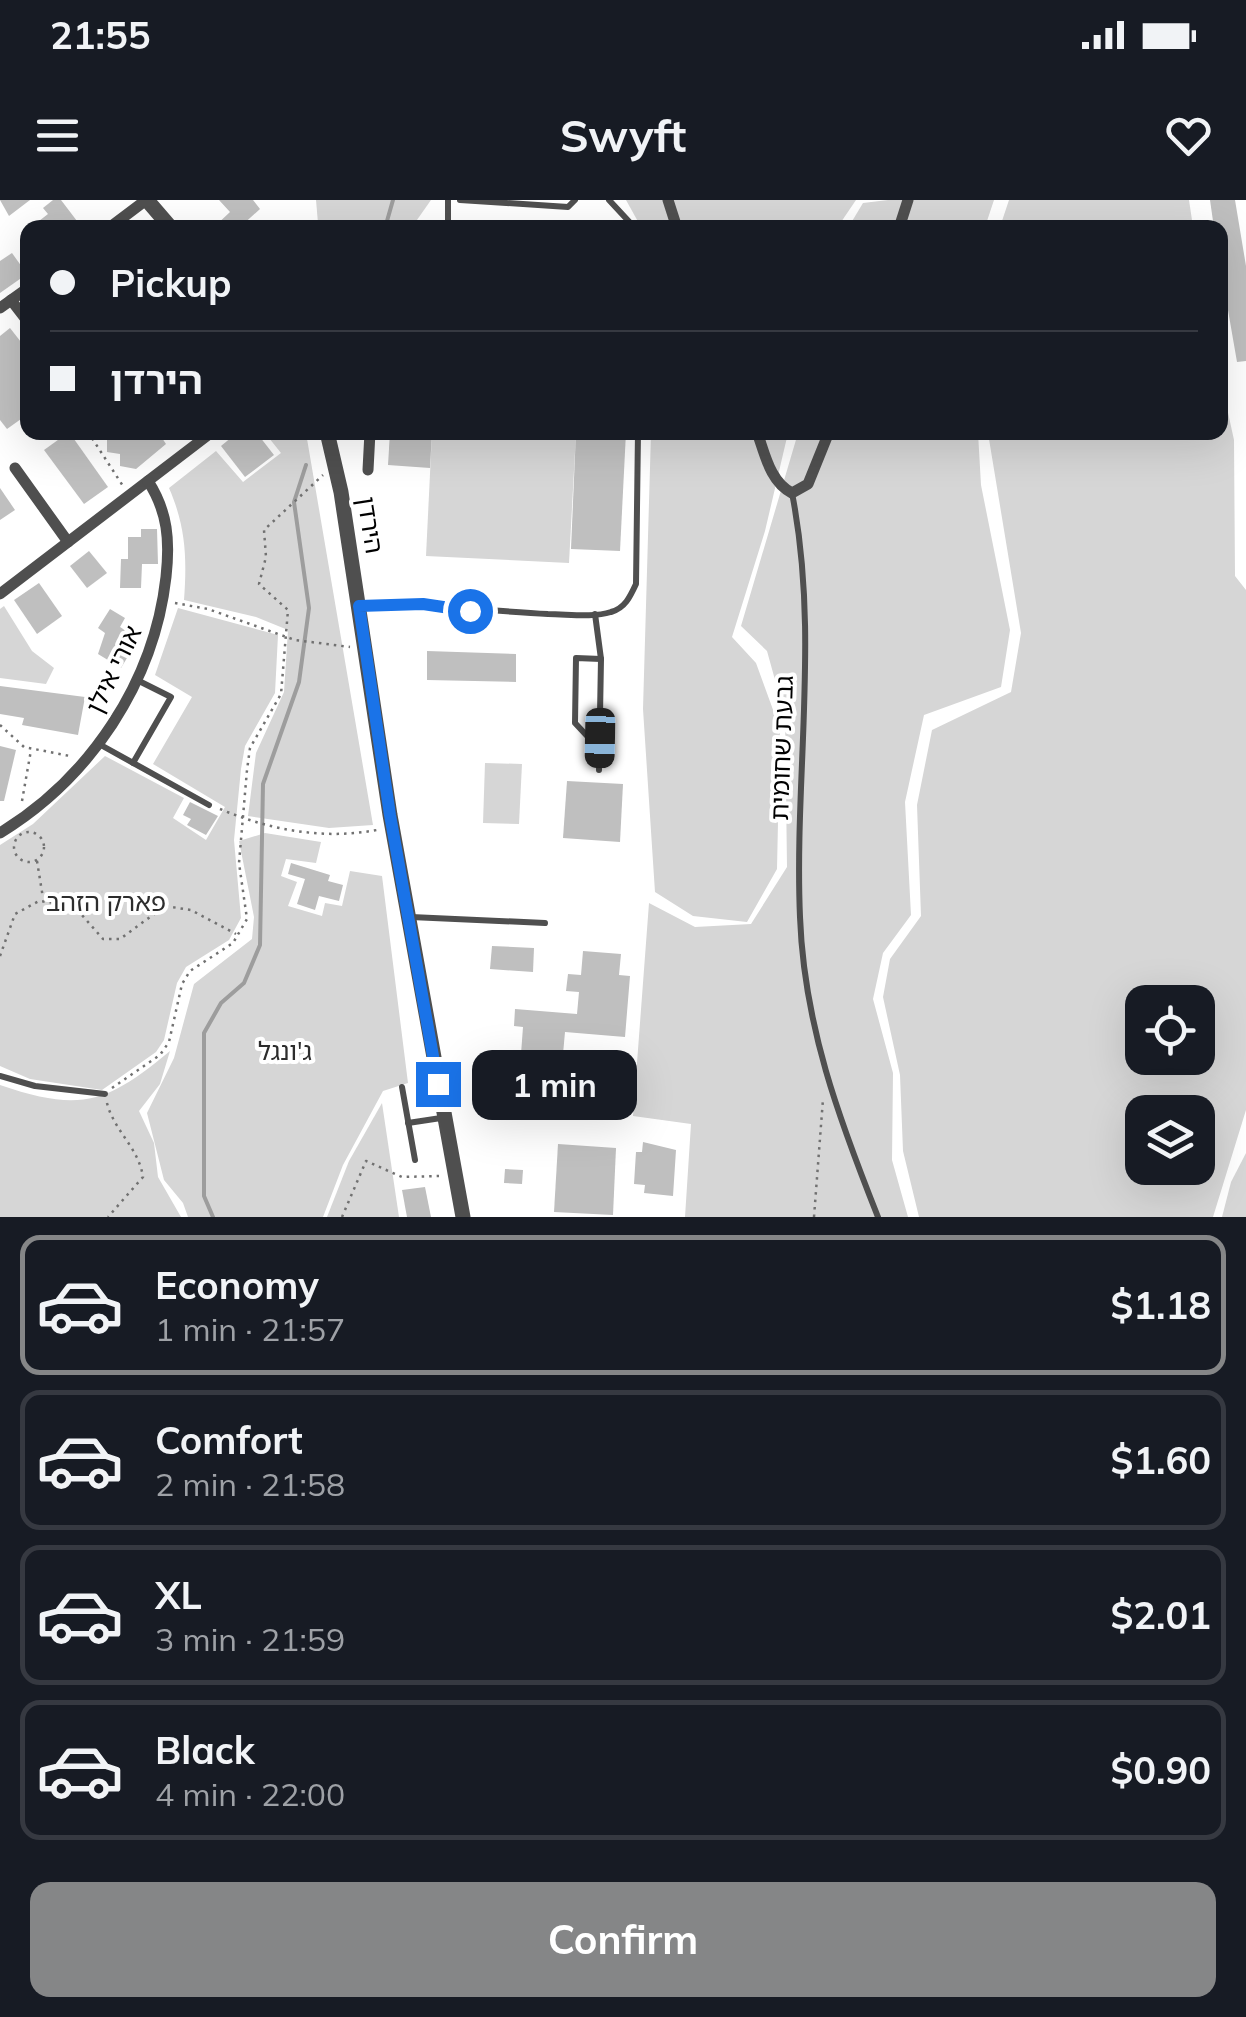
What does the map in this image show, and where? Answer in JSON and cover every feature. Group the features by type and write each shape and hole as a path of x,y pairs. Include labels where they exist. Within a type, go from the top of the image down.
{"street":[{"path":"119,220 146,200 164,220"},
{"path":"0,308 20,294"},
{"path":"11,300 20,312"},
{"path":"0,594 202,440"},
{"name":"הירדן","path":"328,440 462,1217"},
{"path":"368,470 370,440"},
{"name":"גבעת שחומית","path":"760,440 780,487 792,493"},
{"path":"792,493 808,484 827,440"},
{"path":"15,468 68,542"},
{"name":"אורי אילן","path":"0,834 32,814 99,744 137,680 154,641 164,600 168,534 166,515 148,481"}],"lane":[{"path":"460,200 568,207 575,200"},
{"path":"609,200 628,220"},
{"path":"359,606 423,604 470,611 595,614 616,611 630,599 636,584 638,440"},
{"name":"גבעת שחומית","path":"792,493 804,554 808,620 800,920 814,1031 826,1078 878,1217"},
{"path":"595,614 602,659 599,770"},
{"path":"600,738 589,738 575,723 576,658 602,659"},
{"path":"134,763 171,698 137,680"},
{"path":"99,744 209,804"},
{"path":"408,916 545,923"},
{"path":"0,1076 35,1086 106,1094"},
{"path":"402,1088 414,1160"},
{"path":"408,1123 444,1117"}],"path":[{"path":"93,440 125,489"},
{"path":"108,1217 144,1176 136,1155 115,1127 106,1094 160,1056 169,1042 182,984 190,971 238,936 247,919 239,862 250,748 280,694 288,610 259,584 266,557 264,530 335,464"},
{"path":"164,600 208,609 283,636 366,649"},
{"path":"0,724 31,748 87,759"},
{"path":"31,748 22,802 32,814"},
{"path":"209,804 244,822 349,835 392,827"},
{"path":"24,833 37,834 44,842 44,852 37,860 23,861 16,854 16,840 24,833"},
{"path":"37,860 44,901"},
{"path":"0,956 14,914 44,901 73,905 103,939 120,939 165,906 191,910 238,936"},
{"path":"814,1217 826,1078"},
{"path":"342,1217 366,1161 402,1178 455,1174"}],"green space":[{"path":"316,200 431,200 417,220 318,220"},
{"path":"626,200 856,200 842,220 637,220"},
{"path":"994,200 987,220 853,220 863,203"},
{"path":"1009,200 1189,200 1192,220 1002,220"},
{"path":"1228,413 1234,440 1235,576 1246,590 1246,1110 1213,1217 919,1217 903,1151 900,1075 883,997 890,959 921,916 917,805 932,730 1011,692 1021,633 989,440 1228,440"},
{"path":"271,440 307,440 373,825 329,828 248,816 256,753 284,692 288,630 256,617 184,600 184,543 169,488 216,451 243,482 281,453"},
{"path":"432,440 576,440 569,563 426,556"},
{"path":"651,440 786,440 765,531 732,637 756,663 780,729 777,869 747,922 693,916 655,892 643,709"},
{"path":"796,440 978,440 981,485 1010,630 1001,687 924,715 905,802 911,915 883,953 873,999 893,1073 892,1160 908,1217 685,1217 691,1124 633,1116 649,903 695,927 751,924 787,867 785,716 767,651 741,626"},
{"path":"4,606 32,651 54,668 46,684 0,678 0,609"},
{"name":"פארק הזהב","path":"178,608 278,635 275,693 245,746 241,769 234,840 241,918 229,940 186,967 177,983 164,1040 156,1052 102,1090 30,1079 0,1066 0,845 33,824 105,756 184,798 173,818 206,840 225,807 153,764 192,697 155,675"},
{"path":"485,763 522,764 519,824 483,823"},
{"name":"ג'ונגל","path":"265,833 321,842 316,863 286,859 281,876 297,882 288,906 322,916 325,903 342,906 350,871 382,876 408,1083 383,1091 343,1165 323,1217 188,1217 183,1203 164,1180 147,1113 174,1058 194,984 252,939 254,917 239,841"},
{"path":"170,1051 160,1084 139,1111 154,1143 158,1177 181,1217 0,1217 0,1085 52,1099 92,1098 128,1082"},
{"path":"382,1103 399,1217 327,1217 349,1161"},
{"path":"1246,1153 1246,1217 1222,1217 1231,1182"}],"building":[{"path":"0,200 30,200 9,216"},
{"path":"53,200 61,200 76,220 40,220 48,214 43,208"},
{"path":"219,200 253,200 260,209 248,220 222,220 230,212"},
{"path":"1210,200 1235,200 1246,266 1246,361 1237,362 1228,310 1228,220 1213,220"},
{"path":"12,253 20,264 20,279 0,293 0,261"},
{"path":"10,328 20,341 20,420 7,429 0,420 0,336"},
{"path":"58,440 75,440 108,487 84,504 44,450"},
{"path":"107,440 163,440 166,444 136,469 120,466 120,454 107,452"},
{"path":"228,440 262,440 274,455 245,477 221,446"},
{"path":"390,440 432,440 430,468 388,465"},
{"path":"576,440 626,440 620,551 571,549"},
{"path":"0,488 15,510 0,520"},
{"path":"141,529 157,529 158,564 142,564 141,588 120,588 121,559 128,559 128,537 141,537"},
{"path":"89,551 107,573 87,588 70,566"},
{"path":"39,583 62,616 37,634 14,600"},
{"path":"110,609 125,618 120,627 131,634 123,648 130,653 121,668 98,654 105,633 98,628"},
{"path":"427,651 516,654 516,682 427,680"},
{"path":"0,686 85,697 78,735 22,725 24,718 0,714"},
{"path":"0,746 16,750 4,801 0,801"},
{"path":"567,781 623,784 620,842 563,838"},
{"path":"190,802 218,816 206,835 187,825 191,819 183,815"},
{"path":"291,863 330,875 328,881 343,885 339,901 319,896 315,910 297,904 305,879 288,874"},
{"path":"492,946 534,948 533,972 490,969"},
{"path":"583,951 621,954 619,975 630,976 625,1037 565,1032 558,1109 508,1105 513,1053 521,1054 523,1027 514,1026 515,1009 577,1014 579,992 566,991 568,974 581,975"},
{"path":"643,1142 676,1150 673,1196 644,1193 645,1185 634,1184 636,1152 642,1152"},
{"path":"558,1144 616,1148 613,1215 554,1212"},
{"path":"505,1169 523,1170 522,1184 504,1183"},
{"path":"425,1187 431,1217 407,1217 402,1190"}],"waterway":[{"path":"387,220 393,200"},
{"path":"213,1217 204,1196 204,1033 221,1003 244,983 260,945 263,784 299,682 309,608 294,502 306,465"}],"route":[{"path":"438,1084 390,815 359,606 402,603 470,611"}]}
